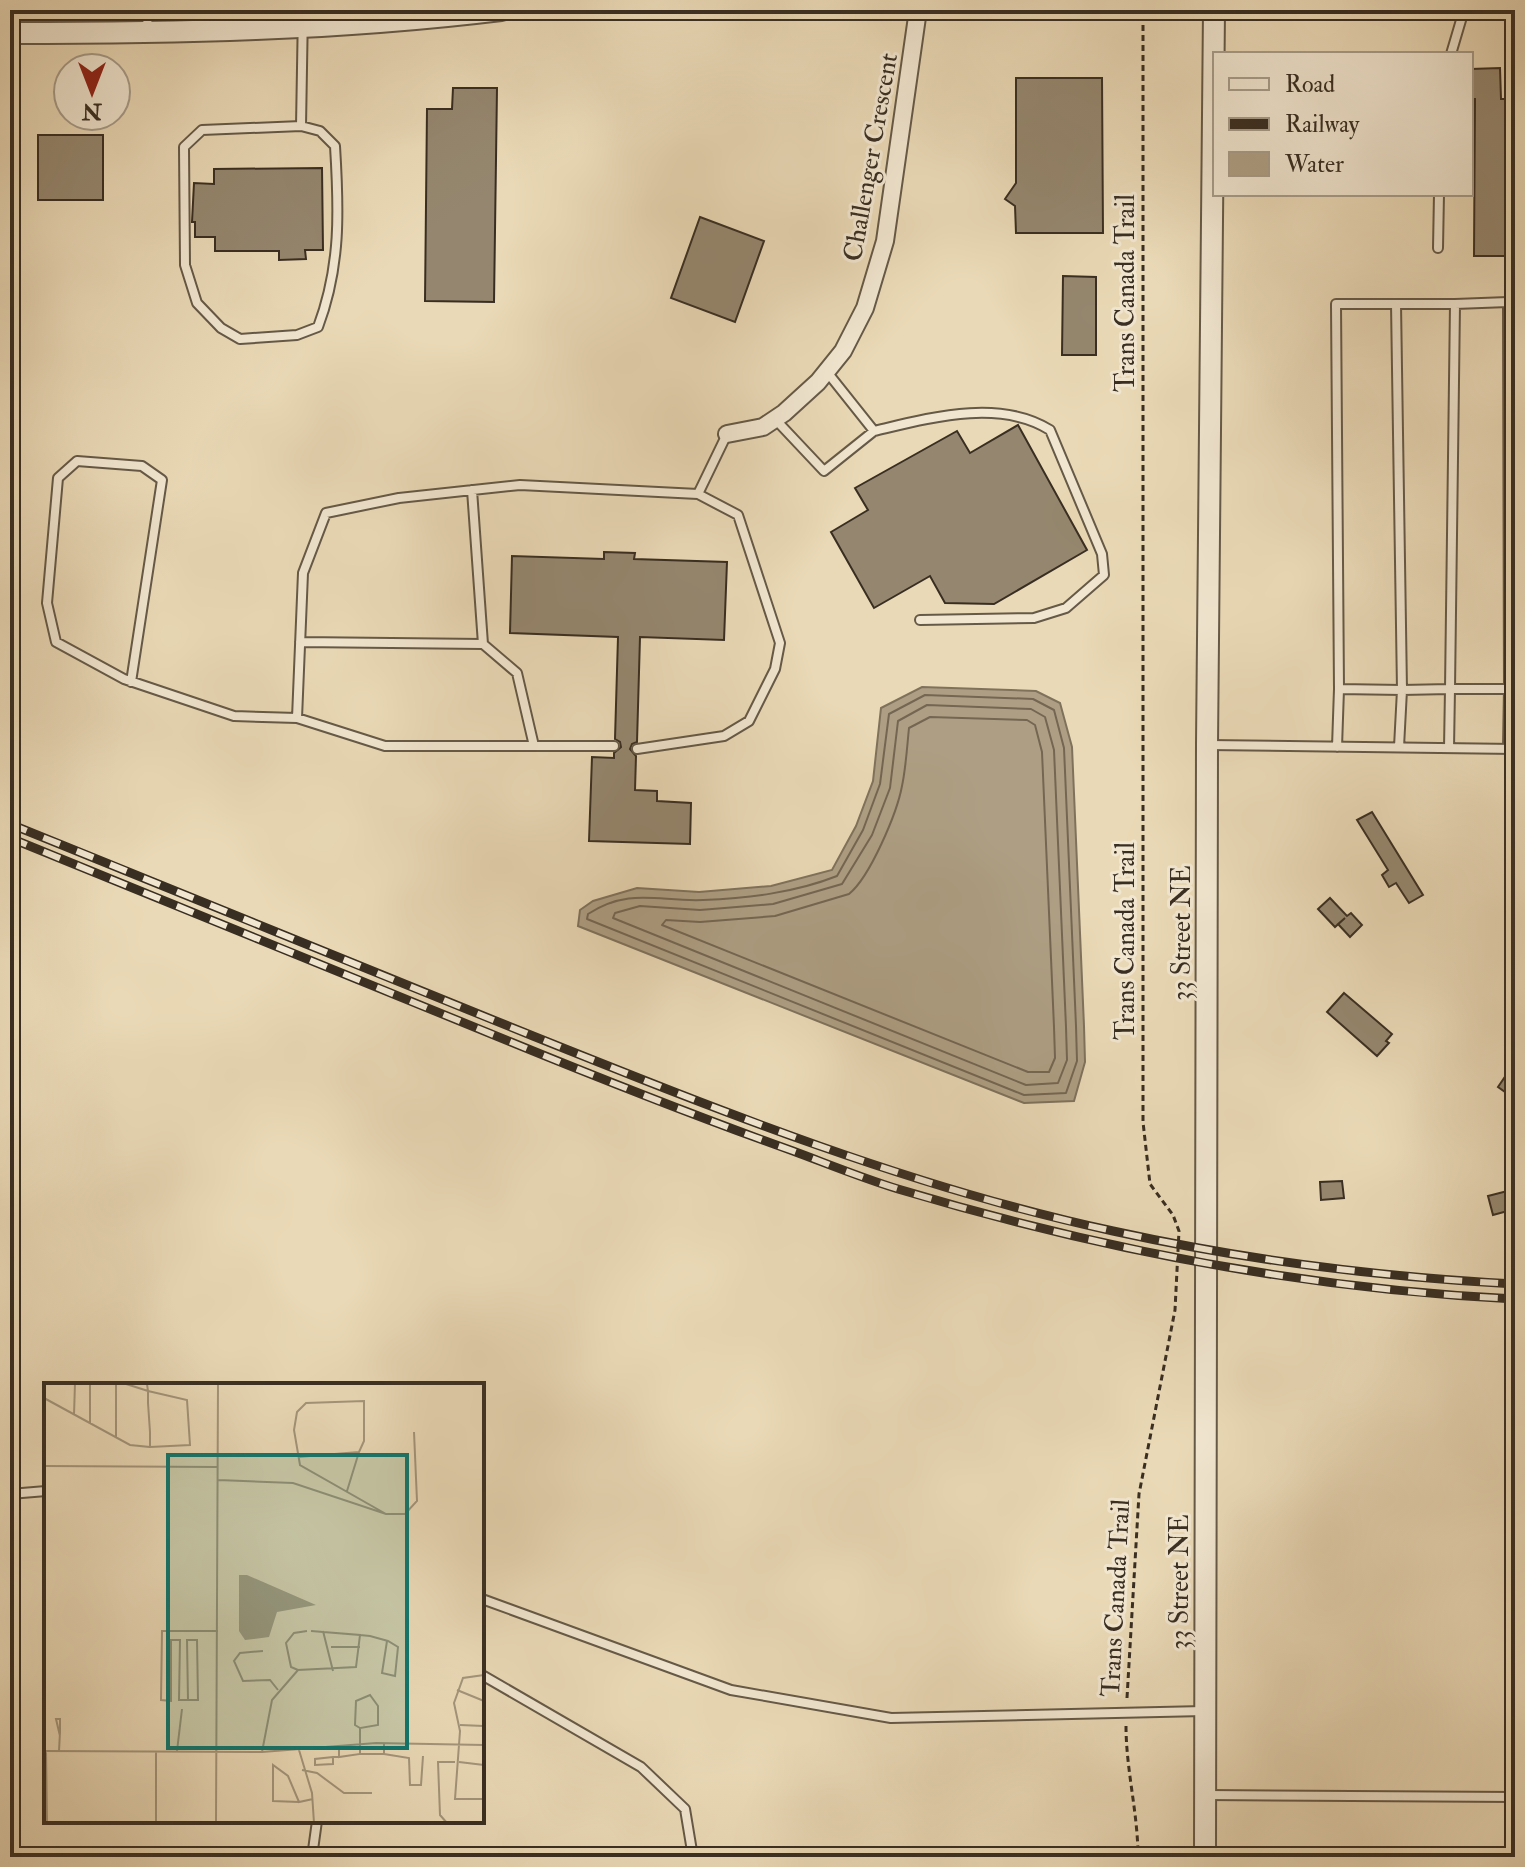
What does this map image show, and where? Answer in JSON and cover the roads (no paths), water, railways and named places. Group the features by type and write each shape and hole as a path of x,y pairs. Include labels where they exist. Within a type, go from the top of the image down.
{"street":[{"path":"10,33 147,33 304,18 501,10"},
{"name":"Challenger Crescent","path":"727,434 763,427 827,371 843,351 865,308 885,241 918,10"},
{"name":"33 Street NE","path":"1214,10 1214,52"},
{"name":"33 Street NE","path":"1205,1857 1207,745 1213,115"}],"lane":[{"path":"147,33 148,10"},
{"path":"1452,52 1464,10"},
{"path":"301,126 304,18"},
{"path":"301,126 320,131 335,146 337,255 329,299 318,327 297,335 240,339 221,328 197,303 185,265 184,147 202,130 301,126"},
{"path":"1438,248 1439,196"},
{"path":"1207,745 1337,747 1399,747 1512,749 1511,302 1336,304 1337,747"},
{"path":"1396,304 1402,690 1399,747"},
{"path":"1449,748 1455,304"},
{"path":"827,371 874,431"},
{"path":"775,418 824,471 874,431 937,416 1001,413 1032,419 1050,430 1102,554 1104,575 1066,608 1034,618 920,620"},
{"path":"698,494 727,434"},
{"path":"131,682 162,480 142,466 77,461 58,478 47,603 56,642 131,682 234,716 297,718 385,746 614,746"},
{"path":"297,718 303,573 326,513 399,498 520,485 698,494 738,515 780,643 775,669 749,721 724,736 637,749"},
{"path":"472,490 483,644"},
{"path":"300,642 483,644 517,673 534,746"},
{"path":"1339,689 1512,689"},
{"path":"10,1494 44,1491"},
{"path":"484,1600 731,1690 891,1718 1205,1711"},
{"path":"484,1676 641,1767 685,1809 693,1857"},
{"path":"1205,1795 1515,1797"},
{"path":"312,1857 317,1823"}],"water":[{"path":"922,687 1036,691 1060,703 1072,747 1084,1026 1085,1062 1074,1101 1024,1103 578,926 580,910 593,901 637,888 699,892 771,886 832,870 856,826 873,781 881,708"}],"railway":[{"path":"10,824 747,1120 965,1193 1113,1231 1213,1251 1363,1272 1515,1284"},
{"path":"10,838 616,1084 898,1189 1049,1230 1203,1263 1359,1286 1515,1299"}]}
